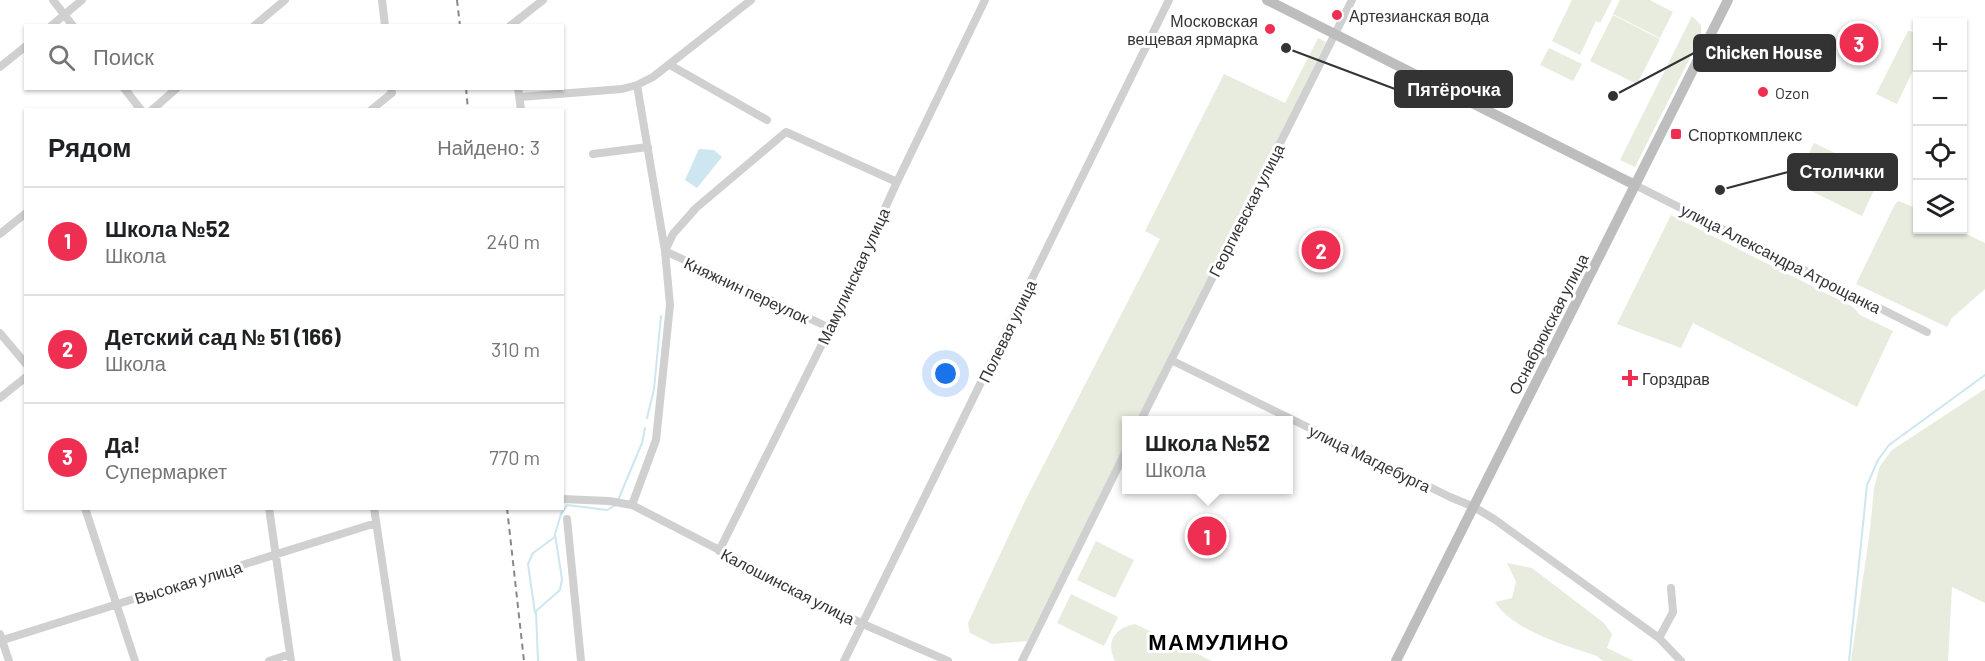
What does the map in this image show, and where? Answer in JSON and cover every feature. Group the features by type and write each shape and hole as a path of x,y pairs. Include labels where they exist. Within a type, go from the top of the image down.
{"street":[{"path":"53,0 71,24"},
{"path":"53,24 82,0"},
{"path":"256,24 285,0"},
{"path":"382,0 385,24"},
{"path":"513,24 543,0"},
{"path":"521,108 519,93 622,89 637,85 670,65 750,0"},
{"name":"Мамулинская улица","path":"719,551 830,328 897,182 985,0"},
{"name":"Полевая улица","path":"844,661 1169,0"},
{"path":"1267,0 1635,185"},
{"name":"Георгиевская улица","path":"1143,416 1352,0"},
{"name":"Оснабрюкская улица","path":"1396,661 1728,0"},
{"path":"0,67 24,48"},
{"path":"670,65 767,120"},
{"path":"632,505 656,440 670,305 665,251 637,85"},
{"path":"126,90 139,108"},
{"path":"154,108 175,90"},
{"path":"372,108 391,91"},
{"path":"665,251 673,234 696,208 786,132 897,182"},
{"path":"594,154 648,147"},
{"name":"улица Александра Атрощанка","path":"1635,185 1927,332"},
{"path":"0,234 24,215"},
{"name":"Княжнин переулок","path":"665,251 830,328"},
{"path":"0,333 24,362"},
{"name":"улица Магдебурга","path":"1171,360 1285,416"},
{"path":"0,398 24,379"},
{"name":"улица Магдебурга","path":"1293,420 1474,507 1494,519 1659,638 1681,661"},
{"path":"1022,661 1122,459"},
{"name":"Калошинская улица","path":"564,499 609,501 632,505 863,624 948,661"},
{"path":"86,510 135,661"},
{"path":"269,510 291,658 269,661"},
{"path":"374,510 397,661"},
{"path":"567,519 581,661"},
{"name":"Высокая улица","path":"1,638 376,523"},
{"path":"1659,638 1673,612 1671,588"},
{"path":"1,638 9,661"}],"shaded area":[{"path":"1572,0 1612,0 1600,23 1596,21 1580,55 1552,41"},
{"path":"1620,0 1650,0 1673,12 1660,38 1613,14"},
{"path":"1613,15 1660,39 1637,84 1590,61"},
{"path":"1692,16 1701,25 1701,36 1635,167 1620,160"},
{"path":"1908,31 1913,32 1913,70 1897,104 1876,94"},
{"path":"1318,38 1326,42 1140,416 1122,416 1122,452 1027,641 992,644 970,633 968,623 1026,499 1160,239 1145,231 1224,74 1285,103"},
{"path":"1549,48 1582,64 1573,81 1540,65"},
{"path":"1814,143 1881,175 1862,216 1795,183"},
{"path":"1899,201 1913,207 1913,234 1966,234 1985,243 1985,289 1952,318 1947,327 1856,284 1895,204"},
{"path":"1671,215 1853,307 1860,315 1893,331 1857,407 1693,323 1681,348 1617,324"},
{"path":"1985,389 1985,603 1952,587 1948,661 1851,661 1874,488 1880,466 1892,450"},
{"path":"1096,541 1134,560 1115,598 1077,580"},
{"path":"1507,563 1532,568 1604,623 1612,634 1607,648 1634,661 1603,661 1597,656 1541,636 1514,621 1495,602 1512,598 1516,582"},
{"path":"1071,594 1118,617 1104,646 1057,623"},
{"path":"1135,624 1212,661 1115,661 1111,647 1114,636 1122,629"}],"water":[{"path":"699,149 714,150 722,157 697,188 685,180"}],"waterway":[{"path":"647,418 654,389 661,316"},
{"path":"1849,661 1867,485 1878,460 1889,445 1985,375"},
{"path":"564,510 567,505 607,510 616,505 642,443 645,428"},
{"path":"538,661 536,611 560,590 562,579 555,534 564,510"},
{"path":"535,613 528,564 533,553 555,537"}],"railway":[{"path":"457,0 460,24"},
{"path":"466,90 468,108"},
{"path":"507,510 524,661"}],"place":[{"name":"Артезианская вода","path":"1337,15"},
{"name":"Московская вещевая ярмарка","path":"1270,29"},
{"name":"Да!","path":"1859,43"},
{"name":"Пятёрочка","path":"1286,48"},
{"name":"Ozon","path":"1763,92"},
{"name":"Chicken House","path":"1613,96"},
{"name":"Спорткомплекс","path":"1676,134"},
{"name":"Столички","path":"1720,190"},
{"name":"Детский сад № 51 (166)","path":"1321,250"},
{"name":"Горздрав","path":"1630,378"},
{"name":"Школа №52","path":"1207,536"}],"district":[{"name":"МАМУЛИНО","path":"1219,641"}]}
